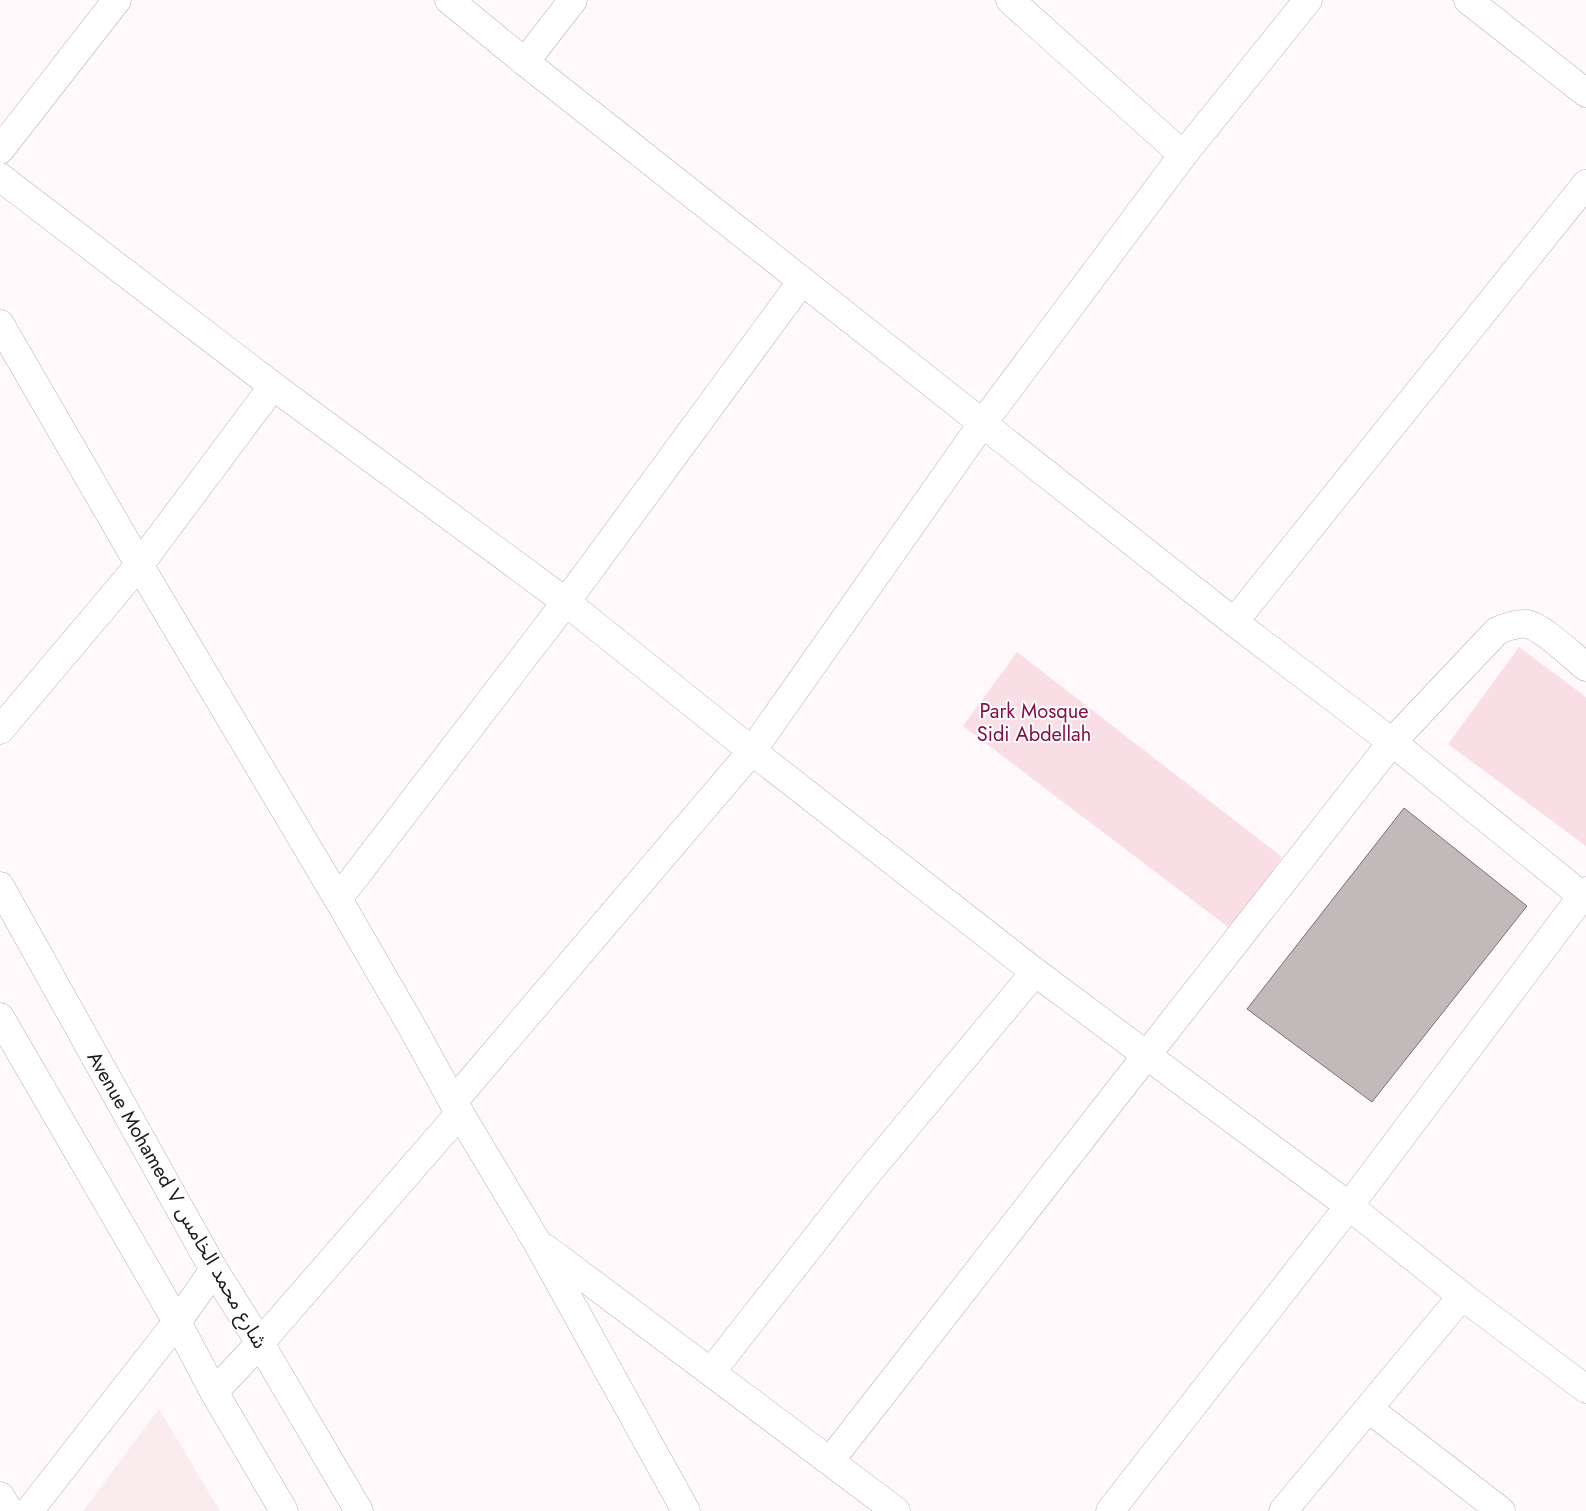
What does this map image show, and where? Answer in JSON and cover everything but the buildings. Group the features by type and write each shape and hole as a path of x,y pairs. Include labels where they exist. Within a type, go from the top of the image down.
{"street":[{"path":"0,150 117,0"},
{"path":"449,0 982,424 1234,622 1392,742 1585,896 1349,1206 1110,1511"},
{"path":"525,62 574,0"},
{"path":"1010,0 1183,155"},
{"path":"214,1392 260,1343 752,751 982,424 1183,155 1308,0"},
{"path":"1468,0 1586,93"},
{"path":"0,177 273,386 566,602 752,751 1035,972 1349,1206 1462,1296 1586,1389"},
{"path":"1234,622 1586,184"},
{"path":"338,900 566,602 802,281"},
{"path":"0,324 416,1034 456,1108 537,1242 686,1511"},
{"path":"0,730 140,564 273,386"},
{"path":"830,1461 1392,742 1497,631 1509,626 1526,624 1538,629 1586,668"},
{"name":"Avenue Mohamed V شارع محمد الخامس","path":"0,886 214,1270 260,1343 359,1511"},
{"path":"712,1372 861,1181 1035,972"},
{"path":"0,1017 284,1511"},
{"path":"537,1242 896,1511"},
{"path":"29,1511 177,1322 214,1270"},
{"path":"1284,1511 1462,1296"},
{"path":"1369,1409 1501,1511"},
{"path":"0,1496 9,1511"}],"shaded area":[{"path":"159,1409 220,1511 83,1511"}],"green space":[{"path":"1519,647 1586,697 1586,846 1448,744"},
{"name":"Park Mosque Sidi Abdellah","path":"1017,652 1282,857 1232,930 963,726"}]}
